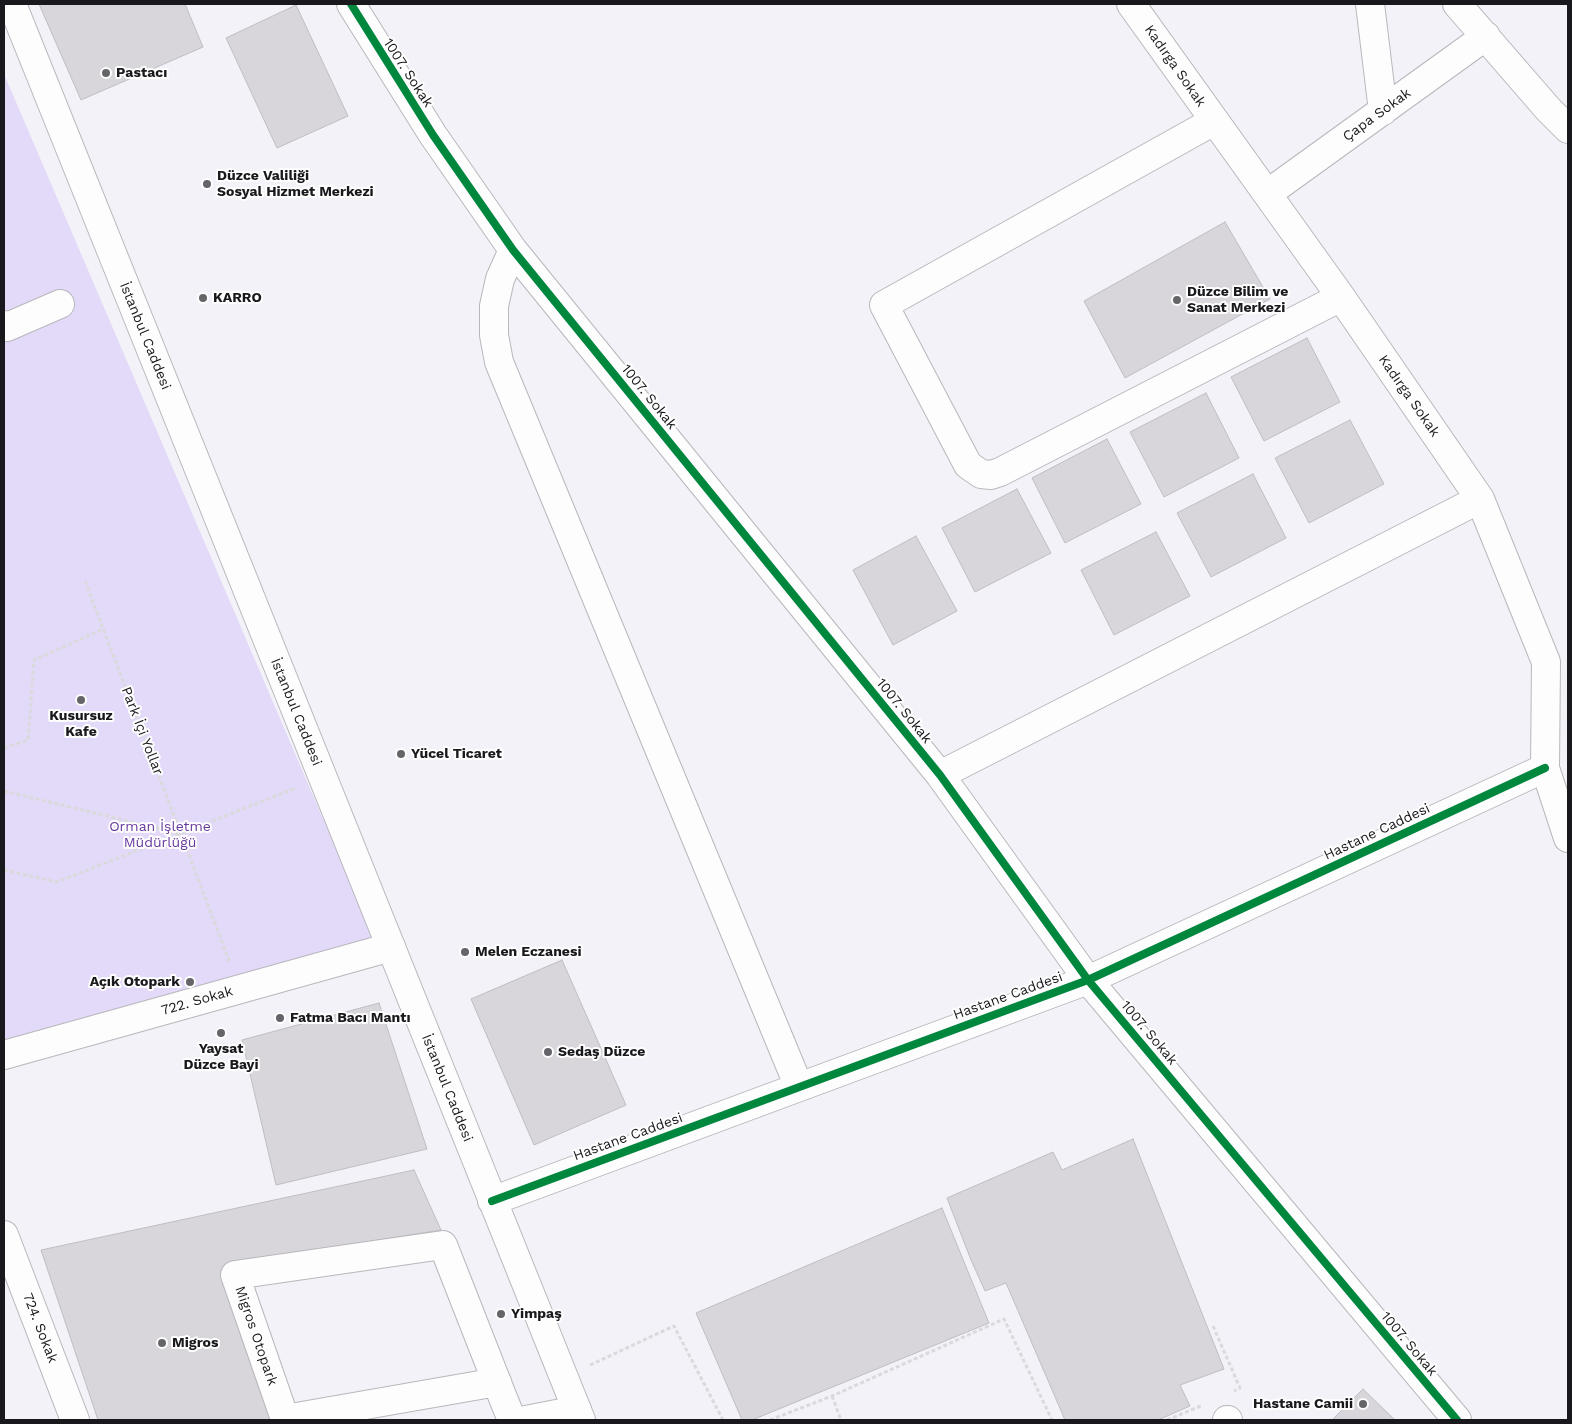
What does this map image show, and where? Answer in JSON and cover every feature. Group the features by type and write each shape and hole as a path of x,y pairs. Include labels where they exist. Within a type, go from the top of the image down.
{"street":[{"name":"İstanbul Caddesi","path":"12,4 579,1415"},
{"name":"1007. Sokak","path":"351,4 433,135 513,250 940,775 1088,980 1457,1420"},
{"name":"Kadırga Sokak","path":"1131,4 1341,297 1480,499 1546,662 1545,768 1568,838"},
{"path":"1370,4 1383,111"},
{"path":"1457,4 1548,109 1568,129"},
{"name":"Çapa Sokak","path":"1267,194 1486,36"},
{"path":"1214,121 884,305 968,465 981,474 991,475 1000,472 1341,297"},
{"path":"513,250 500,279 494,306 494,334 499,362 799,1087"},
{"path":"4,325 6,327 60,304"},
{"path":"940,775 1480,499"},
{"name":"Hastane Caddesi","path":"492,1201 1088,980 1545,768"},
{"name":"722. Sokak","path":"4,1055 390,947"},
{"name":"724. Sokak","path":"4,1235 76,1420"},
{"name":"Migros Otopark","path":"497,1382 285,1419 235,1275 443,1245 512,1420"},
{"path":"526,1420 579,1415"}],"path":[{"path":"4,748 28,740 34,660 103,629"},
{"path":"4,870 56,882 322,777"},
{"path":"4,791 181,834"},
{"path":"770,1420 832,1396 1004,1319 1052,1420"},
{"path":"563,1377 674,1326 723,1420"},
{"path":"1214,1326 1240,1388 1232,1392"},
{"path":"832,1396 841,1420"},
{"path":"1167,1420 1208,1402"}],"green space":[{"name":"Orman İşletme Müdürlüğü","path":"4,74 374,938 4,1041"}],"building":[{"name":"Pastacı","path":"39,4 185,4 203,47 81,100"},
{"path":"296,5 348,116 277,148 226,38"},
{"name":"Düzce Bilim ve Sanat Merkezi","path":"1225,222 1270,299 1125,378 1084,301"},
{"path":"1307,338 1340,402 1264,441 1231,377"},
{"path":"1206,393 1239,458 1164,497 1130,432"},
{"path":"1350,420 1384,484 1309,523 1275,458"},
{"path":"1107,439 1141,504 1065,543 1032,478"},
{"path":"1253,474 1286,538 1211,577 1177,513"},
{"path":"1017,489 1051,553 975,592 942,528"},
{"path":"1156,532 1190,596 1114,635 1081,570"},
{"path":"916,536 957,611 893,645 853,570"},
{"name":"Sedaş Düzce","path":"562,960 626,1105 534,1145 471,999"},
{"path":"379,1003 427,1149 276,1185 242,1040"},
{"path":"1133,1139 1224,1369 1180,1385 1190,1406 1158,1420 1065,1420 1006,1283 985,1291 947,1198 1053,1152 1062,1170"},
{"name":"Migros","path":"414,1170 441,1230 225,1265 277,1420 98,1420 41,1250"},
{"path":"942,1208 989,1323 752,1420 742,1420 696,1313"},
{"name":"Hastane Camii","path":"1363,1389 1395,1420 1332,1420"}],"cycle path":[{"path":"351,4 433,135 513,250 940,775 1088,980 1457,1420"},
{"path":"492,1201 1088,980 1545,768"}],"place":[{"name":"Pastacı","path":"106,73"},
{"name":"Düzce Valiliği Sosyal Hizmet Merkezi","path":"207,184"},
{"name":"KARRO","path":"203,298"},
{"name":"Düzce Bilim ve Sanat Merkezi","path":"1177,300"},
{"name":"Kusursuz Kafe","path":"81,700"},
{"name":"Yücel Ticaret","path":"401,754"},
{"name":"Melen Eczanesi","path":"465,952"},
{"name":"Açık Otopark","path":"190,982"},
{"name":"Fatma Bacı Mantı","path":"280,1018"},
{"name":"Yaysat Düzce Bayi","path":"221,1033"},
{"name":"Sedaş Düzce","path":"548,1052"},
{"name":"Yimpaş","path":"501,1314"},
{"name":"Migros","path":"162,1343"},
{"name":"Hastane Camii","path":"1363,1404"}]}
